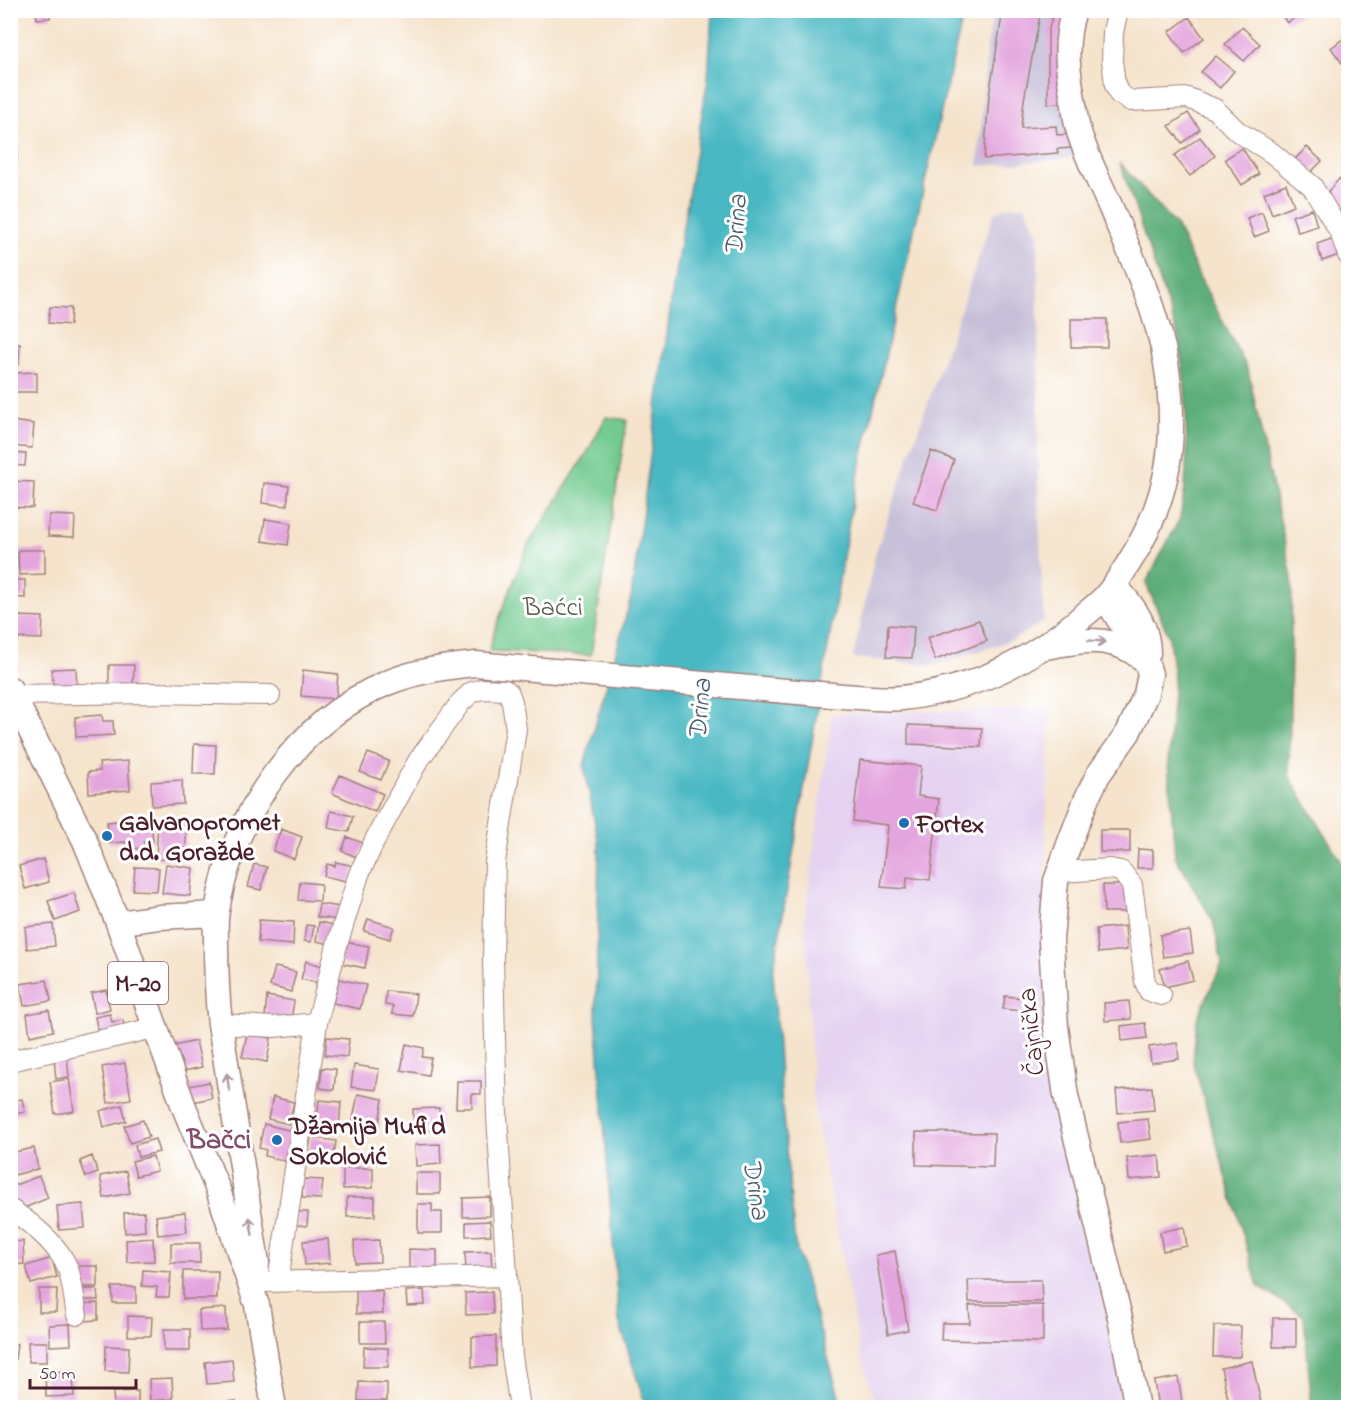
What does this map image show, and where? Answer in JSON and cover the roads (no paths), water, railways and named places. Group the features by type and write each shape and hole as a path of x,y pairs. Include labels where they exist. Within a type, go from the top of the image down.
{"main road":[{"path":"251,1282 256,1275 257,1263 220,1024 217,994 216,914 234,846 249,817 275,775 319,727 358,699 385,684 435,669 476,664 506,679 901,698 946,691 976,682 1011,666 1041,647 1091,609 1114,586 1142,543 1156,513 1166,483 1171,441 1171,402 1166,362 1153,314 1078,131 1066,64 1074,10"},
{"path":"1114,586 1113,610 1147,664"},
{"path":"1041,647 1074,641 1110,642 1128,648 1147,664"},
{"name":"Čajnička","path":"1137,1407 1120,1318 1066,1096 1056,1027 1051,940 1053,901 1059,872 1090,791 1098,775 1128,733 1146,694 1149,674 1147,664"},
{"name":"M-20","path":"12,692 84,841 118,923 154,1028 218,1190 251,1282 274,1407"},
{"path":"118,923 159,917 216,914"}],"street":[{"path":"1118,10 1113,32 1112,60 1115,85 1119,94 1131,101 1188,98 1215,110 1237,131 1272,153 1311,186 1340,232 1348,255"},
{"path":"278,1281 317,1023 337,945 359,874 418,760 461,702 472,692 506,679 516,729 495,862 493,959 497,1116 512,1356 520,1407"},
{"path":"12,692 270,695"},
{"path":"1059,872 1110,868 1121,871 1132,885 1144,982 1149,991 1161,995"},
{"path":"220,1024 274,1027 317,1023"},
{"path":"10,1061 154,1028"},
{"path":"10,1209 31,1223 51,1244 68,1268 77,1315"},
{"path":"251,1282 507,1276"}],"water":[{"name":"Drina","path":"712,11 964,11 853,498 773,973 782,1106 795,1243 842,1407 646,1407 619,1321 596,1017 599,845 584,766 631,598 675,274 708,78"}],"place":[{"name":"Fortex","path":"904,823"},
{"name":"Galvanopromet d.d. Goražde","path":"107,836"},
{"name":"Džamija Mufid Sokolović","path":"277,1140"}],"district":[{"name":"Bačci","path":"219,1138"}],"park label":[{"name":"Baćci","path":"553,606"}]}
